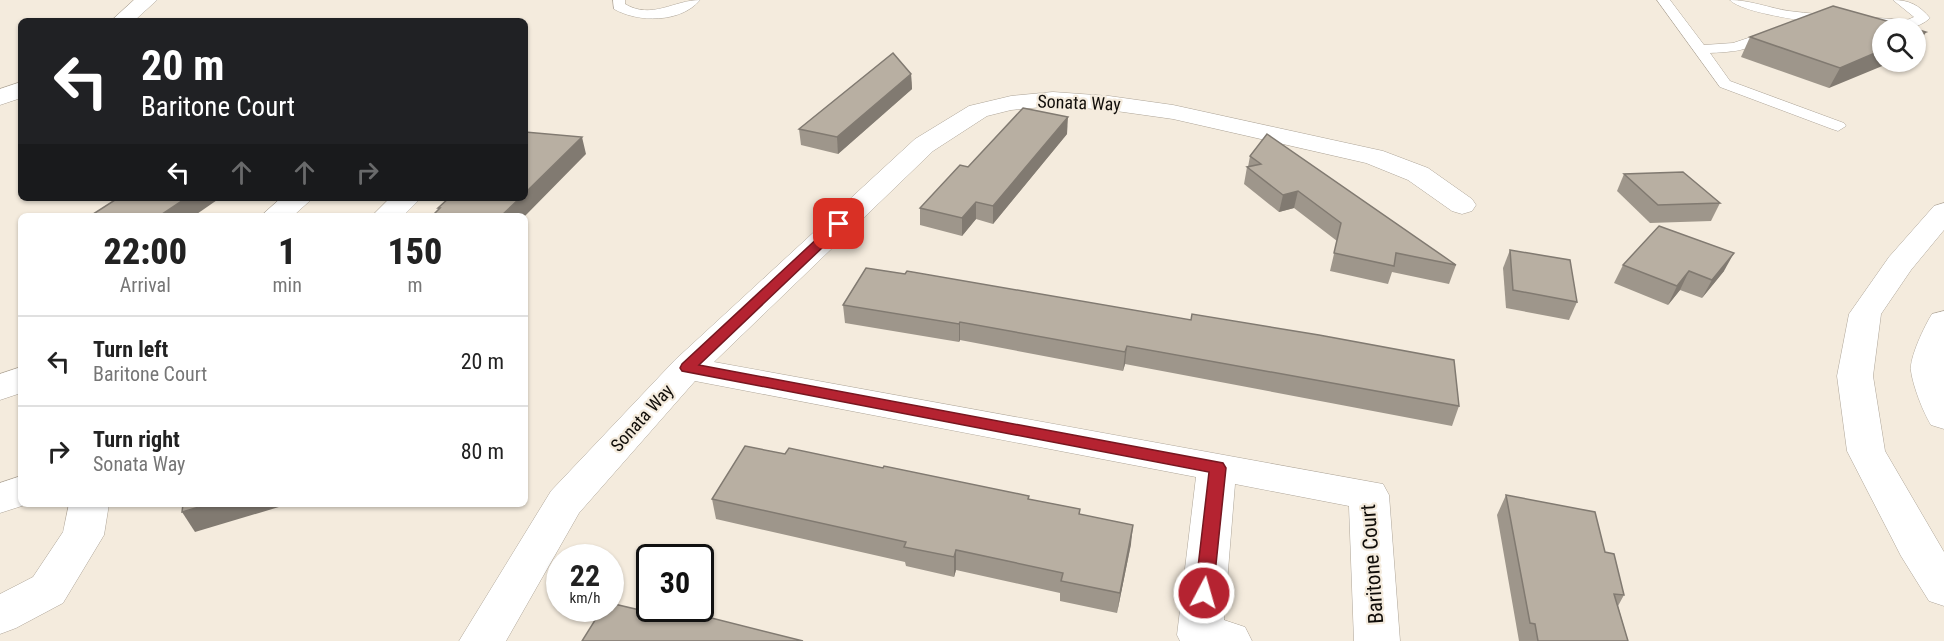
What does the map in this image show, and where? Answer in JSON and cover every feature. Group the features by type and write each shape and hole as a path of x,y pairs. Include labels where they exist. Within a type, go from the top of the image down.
{"main road":[{"path":"125,18 147,0"},
{"path":"0,98 18,90"},
{"name":"Sonata Way","path":"482,641 565,502 687,368 924,145 978,111 1011,103 1053,99 1109,103 1173,112 1362,154 1418,174 1462,205"},
{"path":"278,213 295,201"},
{"path":"390,213 404,201"},
{"path":"1944,212 1900,264 1865,314 1854,376 1866,451 1916,544 1944,588"},
{"path":"1944,321 1928,370 1944,416"},
{"name":"Baritone Court","path":"687,368 1369,495 1377,641"},
{"path":"0,388 18,380"},
{"path":"1218,468 1200,635 1229,641"},
{"path":"0,498 18,492"},
{"path":"0,615 48,590 83,535 88,507"}],"lane":[{"path":"619,0 619,6 623,9 642,14 674,10 689,5 694,0"},
{"path":"1663,0 1725,84 1838,126"},
{"path":"1736,0 1740,4 1769,13 1909,24 1923,18 1899,0"},
{"path":"1782,30 1791,27 1799,15"},
{"path":"1700,50 1735,47 1754,40"}],"building":[{"path":"1833,6 1876,18 1872,18 1872,54 1840,68 1750,37"},
{"path":"893,53 911,74 837,137 799,129"},
{"path":"1023,108 1068,117 993,206 976,202 962,218 920,208 960,165 968,167"},
{"path":"528,132 582,137 528,190"},
{"path":"1267,134 1456,265 1396,253 1394,266 1334,253 1341,223 1298,191 1283,195 1247,167 1261,164 1250,156"},
{"path":"1683,172 1720,203 1658,205 1624,174"},
{"path":"113,201 182,201 164,213 95,213"},
{"path":"446,201 517,201 504,213 435,213 440,208 438,208"},
{"path":"1659,226 1734,253 1712,280 1689,271 1677,286 1623,265"},
{"path":"1510,250 1570,260 1577,302 1513,290"},
{"path":"866,268 905,274 907,271 1191,320 1192,314 1454,360 1459,406 1127,346 1125,352 960,322 959,324 843,305"},
{"path":"745,446 785,454 789,448 883,468 884,466 1029,496 1028,499 1080,509 1079,514 1133,525 1120,593 1061,581 1063,573 956,550 954,557 904,547 906,542 712,499"},
{"path":"1506,495 1595,512 1605,552 1614,554 1624,595 1614,594 1628,641 1538,641 1535,624 1530,623"},
{"path":"183,507 199,507 182,512"},
{"path":"624,606 636,609 636,622 714,622 714,619 803,641 582,641 594,622 624,622"}],"route":[{"path":"839,224 687,368 1218,468 1204,593"}]}
